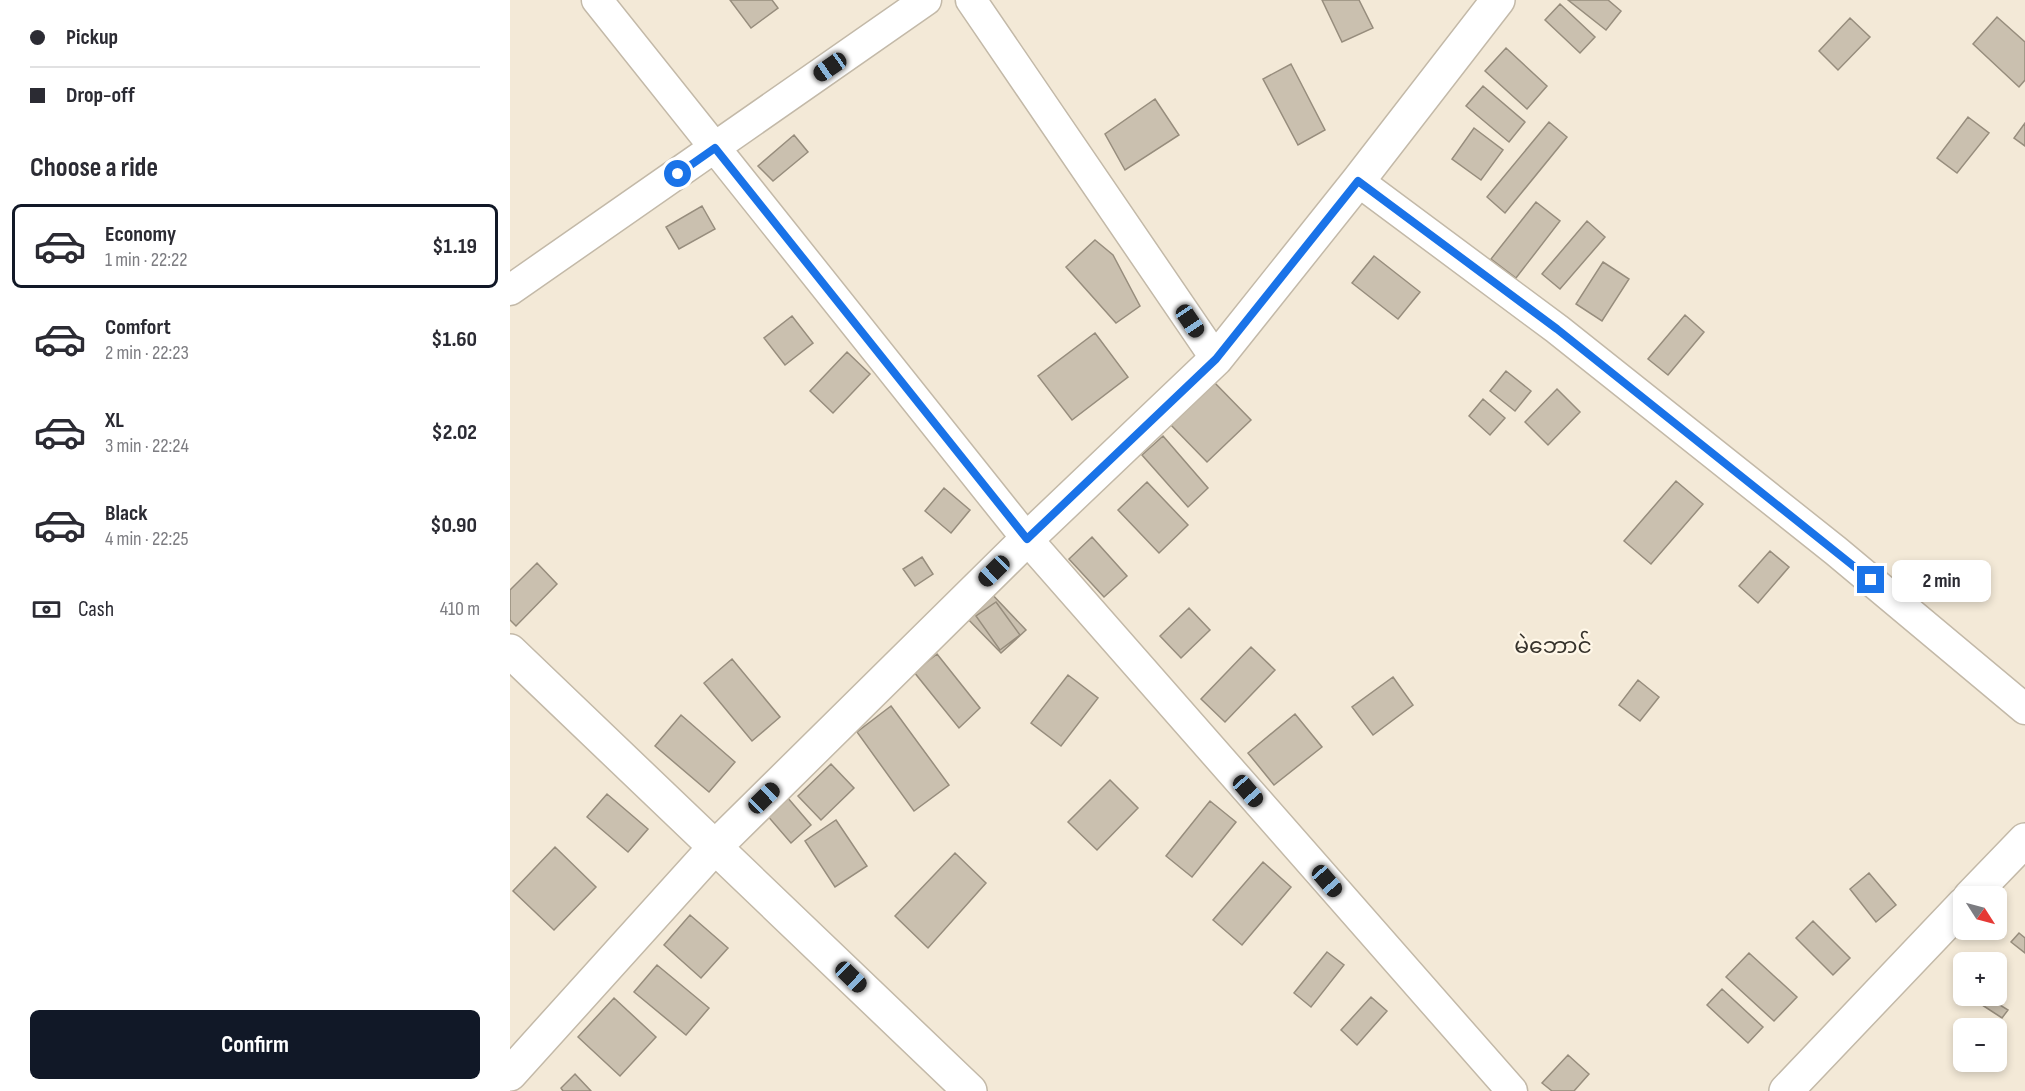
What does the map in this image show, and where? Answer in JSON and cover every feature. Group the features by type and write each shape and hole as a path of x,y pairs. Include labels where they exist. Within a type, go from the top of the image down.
{"street":[{"path":"597,0 1027,539 1512,1091"},
{"path":"510,290 926,0"},
{"path":"971,0 1216,359"},
{"path":"510,1074 715,847 1027,539 1216,359 1498,0"},
{"path":"1358,181 1604,366 1836,551 2025,710"},
{"path":"510,651 970,1091"},
{"path":"1981,886 2025,840"},
{"path":"1786,1091 1953,916"}],"building":[{"path":"730,0 772,0 778,8 751,28"},
{"path":"1322,0 1359,0 1373,28 1342,42"},
{"path":"1568,0 1608,0 1621,11 1606,30"},
{"path":"1560,4 1595,37 1580,53 1545,20"},
{"path":"1997,17 2025,42 2025,80 2019,87 1973,44"},
{"path":"1850,18 1870,37 1838,70 1819,51"},
{"path":"1506,48 1547,86 1527,109 1485,71"},
{"path":"1291,64 1325,130 1298,145 1263,79"},
{"path":"1483,86 1525,122 1509,142 1466,106"},
{"path":"1155,99 1179,135 1125,170 1105,134"},
{"path":"1968,117 1989,133 1957,173 1937,158"},
{"path":"1549,122 1567,137 1505,213 1487,197"},
{"path":"2025,123 2025,146 2014,138"},
{"path":"1474,128 1503,150 1481,180 1452,159"},
{"path":"794,135 808,152 773,181 758,166"},
{"path":"1536,202 1560,221 1516,278 1491,259"},
{"path":"702,206 715,229 679,249 666,227"},
{"path":"1587,221 1605,237 1560,289 1542,274"},
{"path":"1095,240 1113,255 1140,306 1116,323 1066,267"},
{"path":"1374,256 1420,292 1398,319 1352,283"},
{"path":"1603,262 1629,279 1602,321 1576,304"},
{"path":"1685,315 1704,332 1668,375 1648,359"},
{"path":"792,316 813,343 785,365 764,338"},
{"path":"1095,333 1128,377 1072,420 1038,376"},
{"path":"847,352 870,374 833,413 810,391"},
{"path":"1506,371 1531,391 1515,411 1490,391"},
{"path":"1212,380 1251,420 1207,462 1168,422"},
{"path":"1557,389 1580,412 1548,445 1525,422"},
{"path":"1483,399 1505,418 1490,435 1469,416"},
{"path":"1163,436 1208,488 1188,507 1142,455"},
{"path":"1676,481 1703,504 1651,564 1624,541"},
{"path":"1147,482 1188,525 1159,553 1118,510"},
{"path":"944,488 970,510 951,533 925,511"},
{"path":"1092,537 1127,576 1104,597 1069,559"},
{"path":"1770,551 1789,567 1758,603 1739,586"},
{"path":"922,557 933,574 915,586 903,569"},
{"path":"537,563 557,584 516,626 510,620 510,590"},
{"path":"988,590 1026,630 1001,653 963,614"},
{"path":"996,602 1020,635 1000,650 976,616"},
{"path":"1189,608 1210,630 1181,658 1160,636"},
{"path":"1251,647 1275,670 1225,722 1201,699"},
{"path":"937,654 980,708 959,728 914,672"},
{"path":"732,659 780,717 752,741 704,683"},
{"path":"1068,675 1098,698 1061,746 1031,723"},
{"path":"1393,677 1413,705 1373,735 1352,707"},
{"path":"1638,680 1659,697 1640,721 1619,705"},
{"path":"891,706 949,785 914,811 857,732"},
{"path":"1295,714 1322,747 1274,785 1248,753"},
{"path":"681,715 735,762 709,792 655,746"},
{"path":"831,764 854,788 821,820 798,796"},
{"path":"1110,780 1138,808 1097,850 1068,822"},
{"path":"781,790 811,825 791,843 760,807"},
{"path":"607,794 648,829 628,852 587,817"},
{"path":"1210,801 1236,822 1192,877 1166,856"},
{"path":"836,820 867,866 835,887 805,841"},
{"path":"555,847 596,887 554,930 513,891"},
{"path":"955,853 986,883 928,948 895,916"},
{"path":"1263,862 1291,887 1242,945 1213,920"},
{"path":"1869,873 1896,905 1876,922 1850,889"},
{"path":"690,915 728,948 701,978 664,945"},
{"path":"1813,921 1850,958 1833,975 1796,938"},
{"path":"2019,933 2025,938 2025,953 2011,942"},
{"path":"1327,952 1344,965 1311,1007 1294,993"},
{"path":"1749,953 1797,997 1774,1021 1726,977"},
{"path":"657,965 709,1008 686,1035 634,992"},
{"path":"1722,989 1763,1027 1748,1043 1707,1005"},
{"path":"1371,997 1387,1011 1357,1045 1341,1030"},
{"path":"614,998 656,1037 620,1076 578,1037"},
{"path":"1984,1006 2002,1006 2008,1010 2002,1018"},
{"path":"1568,1055 1589,1074 1574,1091 1552,1091 1542,1083"},
{"path":"575,1074 591,1091 563,1091 561,1088"}],"district":[{"name":"မဲဘောင်","path":"1553,646"}],"route":[{"path":"678,174 715,148 1027,539 1216,359 1358,181 1557,329 1871,580"}]}
